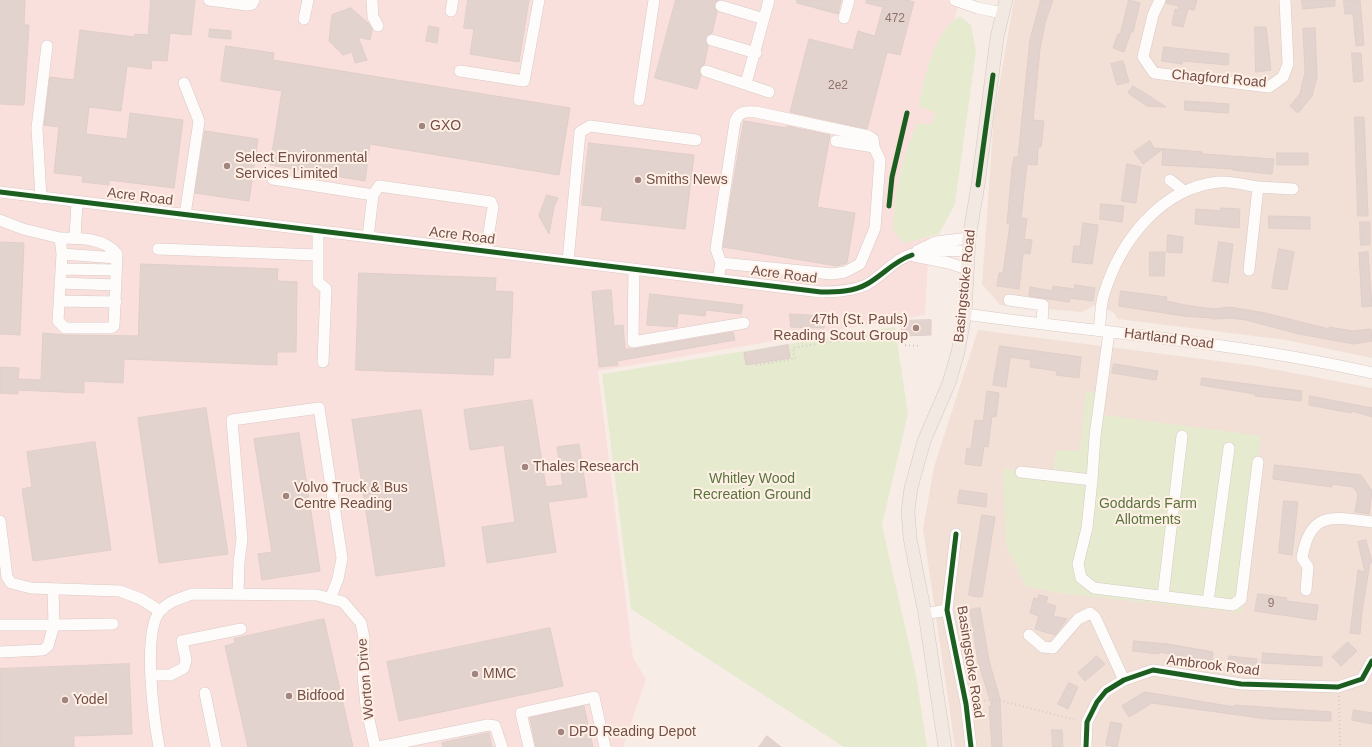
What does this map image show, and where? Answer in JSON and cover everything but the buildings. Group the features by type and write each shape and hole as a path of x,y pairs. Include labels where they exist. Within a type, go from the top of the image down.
{"main road":[{"name":"Basingstoke Road","path":"945,747 925,614 910,538 908,511 911,488 924,441 949,383 958,352 965,314 968,244 1002,13 1006,0"}],"street":[{"path":"209,0 247,5 252,4 254,0"},
{"path":"304,19 308,0"},
{"path":"372,0 373,17 378,26"},
{"path":"451,11 453,0"},
{"path":"460,71 524,82 539,0"},
{"path":"639,100 654,0"},
{"path":"746,83 756,53 769,0"},
{"path":"844,18 849,0"},
{"path":"955,0 973,7 1002,13"},
{"name":"Chagford Road","path":"1160,0 1153,15 1143,57 1154,73 1269,87 1283,77 1288,64 1285,0"},
{"path":"721,6 764,19"},
{"path":"712,40 756,53"},
{"path":"41,198 37,128 47,46"},
{"path":"706,71 746,83 768,92"},
{"path":"184,83 199,121 185,215"},
{"path":"718,280 721,263 716,249 735,122 741,113 752,112 868,136 873,139 874,147 880,160 875,228 860,264 845,272 827,274 721,263"},
{"path":"568,261 580,132 590,126 696,140"},
{"path":"836,141 874,147"},
{"path":"274,179 373,195"},
{"path":"1170,180 1184,191"},
{"path":"1258,462 1241,599 1233,605 1094,588 1081,578 1078,564 1086,528 1092,480 1104,331 1103,296 1117,260 1138,229 1161,206 1184,191 1220,182 1258,187 1293,189"},
{"path":"368,237 373,195 379,186 491,202 493,207 486,251"},
{"path":"1249,270 1258,187"},
{"name":"Acre Road","path":"0,192 821,292 843,292 866,284 901,259 912,255 936,242 968,244"},
{"path":"75,238 77,202"},
{"path":"0,220 23,229 60,238 75,238 105,243 113,249 117,254 116,322 114,326 110,328 65,328 58,320 62,254 60,238"},
{"path":"318,231 318,282 326,289 323,362"},
{"path":"158,249 318,255"},
{"path":"62,254 117,258"},
{"path":"912,255 967,269"},
{"path":"61,268 116,270"},
{"path":"634,269 633,342 744,323"},
{"path":"60,283 116,285"},
{"path":"1009,300 1043,305 1042,324"},
{"path":"60,301 116,302"},
{"name":"Hartland Road","path":"965,314 1220,345 1332,364 1372,373"},
{"path":"238,594 239,562 242,540 232,420 319,408 342,558 338,579 330,599"},
{"path":"1163,596 1182,436"},
{"path":"1208,602 1228,448"},
{"path":"1021,472 1092,480"},
{"path":"1306,590 1308,567 1302,558 1305,540 1318,522 1335,517 1372,522"},
{"path":"0,521 8,581 14,585 53,589 120,591 141,599 160,611 154,627 151,675 153,715 159,747"},
{"name":"Basingstoke Road","path":"956,534 947,610 966,704 971,747"},
{"path":"0,652 44,650 48,646 54,625 53,589"},
{"name":"Worton Drive","path":"160,611 174,600 192,594 317,595 343,602 360,623 364,638 363,675 366,706 375,747"},
{"name":"Basingstoke Road","path":"925,614 947,610"},
{"path":"1029,635 1043,647 1053,648 1078,619 1090,613 1095,617 1124,680"},
{"path":"0,625 113,624"},
{"path":"151,675 170,675 184,668 186,660 182,641 241,629"},
{"name":"Ambrook Road","path":"1086,747 1087,722 1097,702 1106,691 1124,680 1153,670 1241,684 1338,687 1362,679 1372,661"},
{"path":"205,693 216,747"},
{"path":"529,747 521,713 594,697 605,747"},
{"path":"379,747 488,725 496,726 502,747"}],"path":[{"path":"756,365 795,358 793,348 847,339 891,334 903,345 920,346"},
{"path":"1338,687 1340,747"},
{"path":"966,704 995,699 1087,722"}],"shaded area":[{"path":"0,0 959,0 936,112 925,315 598,371 633,658 646,679 623,747 0,747"},
{"path":"1014,0 1372,0 1372,358 1286,340 1118,319 1113,312 1095,305 1082,312 1000,305 982,284 994,116"},
{"path":"978,330 1256,366 1372,388 1372,747 955,747 923,529 934,467"}],"green space":[{"path":"960,16 971,25 976,51 955,204 939,234 904,243 893,231 899,176 906,151 917,124 931,124 936,113 919,106 927,69 943,32"},
{"name":"Whitley Wood Recreation Ground","path":"895,327 908,414 882,525 916,675 927,747 844,747 631,609 602,374"},
{"name":"Goddards Farm Allotments","path":"1086,392 1104,394 1103,415 1261,436 1242,613 1059,593 1026,586 1006,545 1003,469 1053,472 1056,450 1080,451"}],"cycle path":[{"path":"978,185 993,75"},
{"path":"889,206 892,177 907,113"},
{"path":"0,192 821,292 844,291 862,287 894,264 912,255"},
{"path":"956,534 947,610 966,704 971,747"},
{"path":"1086,747 1087,722 1097,702 1106,691 1124,680 1153,670 1241,684 1338,687 1362,679 1372,661"}],"place":[{"name":"GXO","path":"422,126"},
{"name":"Select Environmental Services Limited","path":"227,166"},
{"name":"Smiths News","path":"638,180"},
{"name":"47th (St. Pauls) Reading Scout Group","path":"916,328"},
{"name":"Thales Research","path":"525,467"},
{"name":"Volvo Truck & Bus Centre Reading","path":"286,496"},
{"name":"MMC","path":"475,674"},
{"name":"Bidfood","path":"289,696"},
{"name":"Yodel","path":"65,700"},
{"name":"DPD Reading Depot","path":"561,732"}]}
